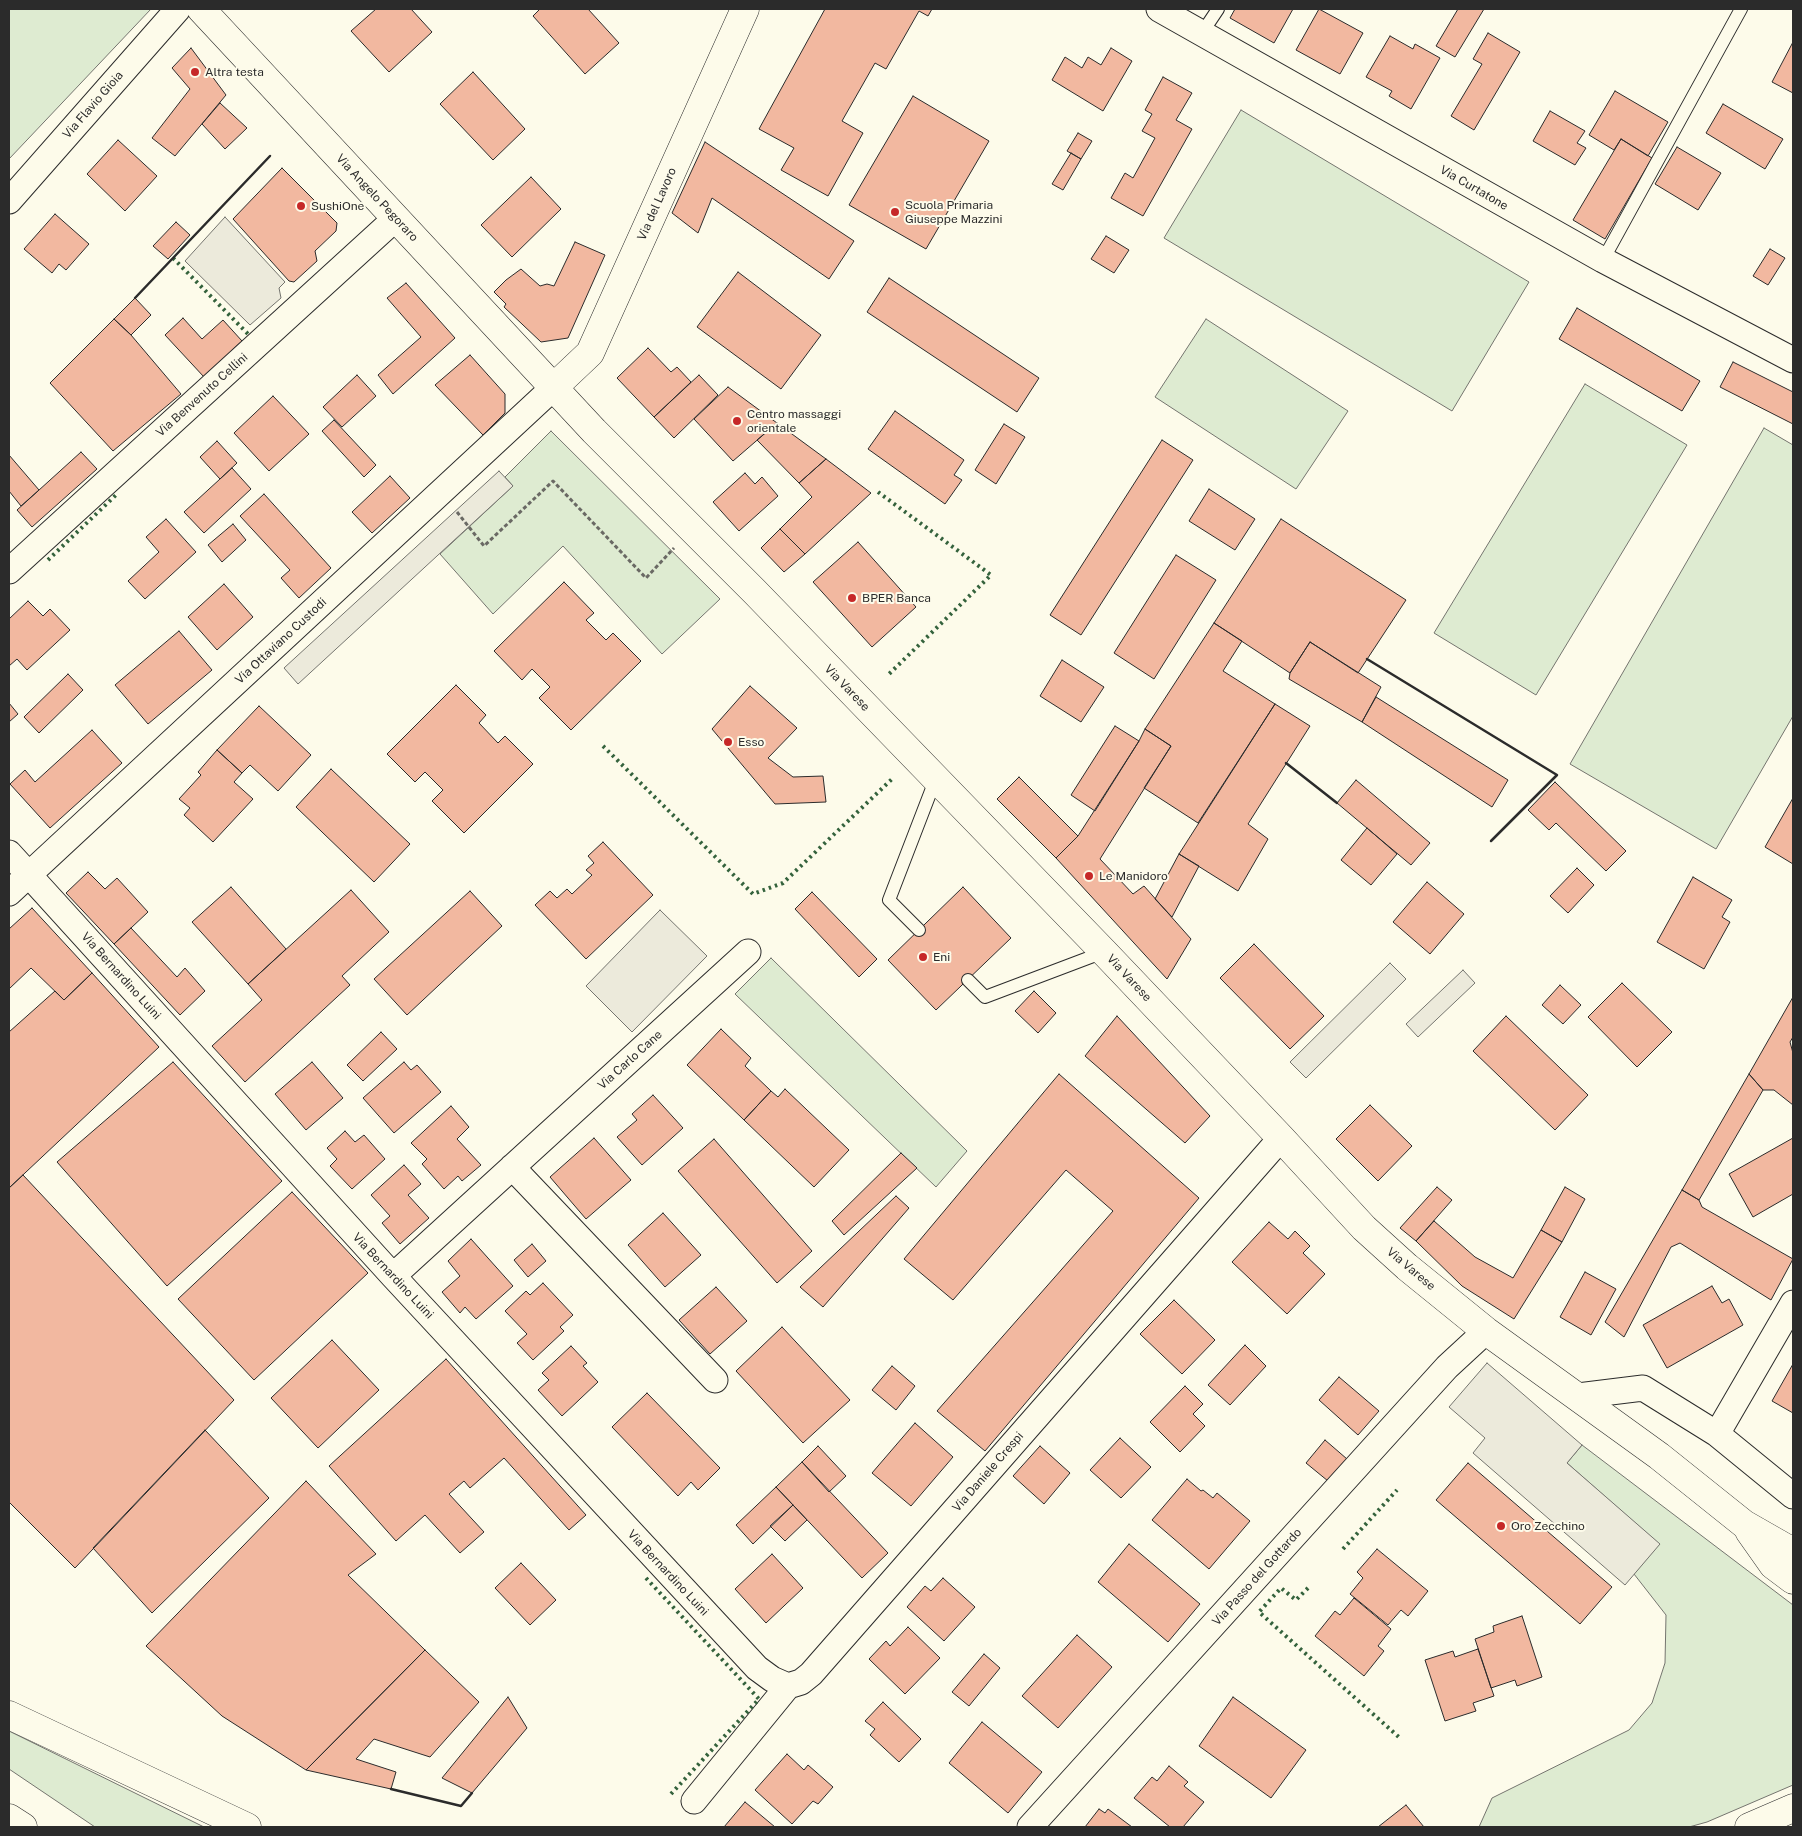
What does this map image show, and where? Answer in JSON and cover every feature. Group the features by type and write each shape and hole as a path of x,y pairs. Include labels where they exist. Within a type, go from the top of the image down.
{"main road":[{"name":"Via Angelo Pegoraro","path":"201,9 553,388"},
{"name":"Via del Lavoro","path":"553,388 590,353 746,9"},
{"name":"Via Varese","path":"553,388 1104,952 1364,1228 1407,1268 1486,1331 1659,1456 1744,1524 1793,1552"},
{"name":"Via Varese","path":"1744,1524 1773,1565 1793,1580"},
{"path":"9,1715 246,1827"},
{"path":"1750,1827 1793,1808"},
{"path":"9,1818 23,1827"}],"street":[{"name":"Via Flavio Gioia","path":"9,200 178,9"},
{"name":"Via Curtatone","path":"1159,9 1603,260 1793,360"},
{"name":"Via Benvenuto Cellini","path":"9,571 396,218"},
{"name":"Via Ottaviano Custodi","path":"9,893 553,388"},
{"name":"Via Bernardino Luini","path":"9,853 393,1276 757,1668 772,1679 788,1686"},
{"name":"Via Carlo Cane","path":"393,1276 748,952"},
{"name":"Via Daniele Crespi","path":"694,1801 788,1686 801,1682 811,1674 1281,1138"},
{"path":"512,1167 715,1380"},
{"path":"1717,1434 1793,1303"},
{"name":"Via Passo del Gottardo","path":"1030,1827 1447,1368 1486,1331"},
{"path":"1578,1396 1643,1388 1717,1434 1793,1496"}],"lane":[{"path":"1202,33 1218,9"},
{"path":"1603,260 1741,9"},
{"path":"919,930 889,900 936,778"},
{"path":"968,980 985,997 1104,952"}],"path":[{"path":"441,492 484,546 553,481 646,578 692,529"}],"green space":[{"path":"9,9 151,9 9,159"},
{"path":"1241,110 1529,282 1452,411 1164,238"},
{"path":"1206,319 1348,411 1296,489 1155,397"},
{"path":"1585,384 1687,445 1536,695 1434,633"},
{"path":"1764,428 1793,445 1793,716 1716,849 1570,764"},
{"path":"551,431 720,599 662,654 563,546 493,614 440,554 513,486 505,477"},
{"path":"771,958 967,1151 936,1187 735,994"},
{"path":"1582,1445 1793,1605 1793,1785 1707,1822 1689,1827 1479,1827 1492,1798 1629,1730 1652,1703 1665,1663 1666,1615 1634,1574 1659,1544 1567,1463"},
{"path":"9,1731 204,1827 95,1827 9,1769"}],"shaded area":[{"path":"225,217 285,282 279,288 281,298 250,325 185,261"},
{"path":"499,471 513,486 298,684 284,668"},
{"path":"660,910 707,956 632,1032 586,986"},
{"path":"1390,963 1406,979 1306,1078 1290,1062"},
{"path":"1463,970 1475,983 1418,1037 1406,1024"},
{"path":"1487,1363 1582,1445 1567,1463 1660,1544 1625,1585 1473,1453 1485,1438 1449,1407"}],"building":[{"path":"376,9 411,9 432,32 389,72 351,31"},
{"path":"540,9 588,9 619,43 585,74 533,16"},
{"path":"825,9 932,9 928,16 919,11 886,69 875,63 842,121 863,133 828,196 781,170 794,148 759,129"},
{"path":"1235,9 1293,9 1274,43 1230,18"},
{"path":"1319,9 1363,33 1340,74 1296,50"},
{"path":"1458,9 1484,9 1455,57 1436,46"},
{"path":"1488,33 1520,52 1474,130 1451,116 1482,64 1473,59"},
{"path":"1390,36 1413,49 1415,44 1440,58 1411,109 1389,96 1392,91 1366,77"},
{"path":"1793,42 1793,93 1772,82"},
{"path":"191,48 226,95 175,156 152,138 190,89 172,68"},
{"path":"1111,48 1132,61 1103,111 1052,80 1065,57 1082,68 1088,57 1101,65"},
{"path":"473,72 525,129 493,160 440,104"},
{"path":"1163,77 1192,93 1176,120 1192,129 1143,216 1111,198 1125,173 1133,178 1155,138 1142,131 1152,114 1145,110"},
{"path":"1615,91 1668,122 1648,156 1621,139 1614,150 1589,135"},
{"path":"913,96 989,141 926,249 849,205"},
{"path":"220,103 247,128 225,149 202,124"},
{"path":"1723,104 1783,139 1765,169 1706,133"},
{"path":"1550,111 1585,131 1577,143 1586,148 1575,165 1533,141"},
{"path":"1078,133 1092,141 1081,159 1067,151"},
{"path":"1621,139 1652,158 1605,239 1573,220"},
{"path":"118,140 157,176 125,211 87,174"},
{"path":"705,142 854,241 829,279 712,198 698,233 672,213"},
{"path":"1677,147 1721,173 1698,210 1655,184"},
{"path":"1071,153 1081,159 1063,190 1052,184"},
{"path":"282,168 337,223 336,231 315,251 317,261 294,282 289,281 233,219"},
{"path":"531,177 561,209 512,257 481,225"},
{"path":"55,214 89,244 66,270 59,264 52,273 24,249"},
{"path":"176,222 190,235 168,259 153,246"},
{"path":"1106,236 1129,250 1114,273 1091,259"},
{"path":"575,242 605,255 568,338 541,342 504,307 506,304 494,292 521,269 540,286 547,284 554,286"},
{"path":"1770,249 1785,258 1768,285 1753,276"},
{"path":"738,272 821,335 781,389 697,327"},
{"path":"889,278 1039,378 1017,412 867,312"},
{"path":"406,283 455,338 393,394 378,375 421,337 387,298"},
{"path":"135,298 151,315 131,335 114,319"},
{"path":"1577,308 1700,381 1682,411 1559,339"},
{"path":"183,318 202,339 223,320 242,341 204,377 165,335"},
{"path":"114,319 131,335 181,394 113,451 50,383"},
{"path":"648,348 671,372 677,367 691,382 654,417 617,378"},
{"path":"470,355 505,394 505,413 483,435 435,385"},
{"path":"1733,362 1793,392 1793,424 1720,387"},
{"path":"357,375 376,396 342,427 323,407"},
{"path":"699,375 718,395 674,438 654,417"},
{"path":"728,387 777,423 733,461 694,419"},
{"path":"273,396 309,434 269,471 234,433"},
{"path":"895,411 964,460 954,475 962,480 945,504 868,449"},
{"path":"334,420 376,465 364,477 322,431"},
{"path":"777,423 826,459 799,483 757,440"},
{"path":"1004,424 1025,437 996,484 975,470"},
{"path":"1162,440 1193,460 1081,635 1050,615"},
{"path":"217,441 237,463 220,479 200,457"},
{"path":"81,452 97,469 32,527 17,510"},
{"path":"9,455 39,490 21,506 9,491"},
{"path":"826,459 871,493 805,554 780,529 812,497 799,483"},
{"path":"232,468 251,489 204,533 184,512"},
{"path":"745,473 755,484 762,477 778,496 739,531 713,502"},
{"path":"390,476 410,498 372,533 352,512"},
{"path":"1209,489 1255,519 1235,550 1189,521"},
{"path":"264,494 331,568 299,598 281,578 290,570 240,516"},
{"path":"166,519 196,552 145,599 128,581 159,552 146,537"},
{"path":"1281,519 1406,600 1358,673 1310,642 1290,673 1214,623"},
{"path":"233,524 246,540 222,562 208,545"},
{"path":"780,529 805,554 784,572 761,548"},
{"path":"858,542 916,607 872,647 813,582"},
{"path":"1176,555 1216,580 1154,679 1114,653"},
{"path":"564,582 594,613 586,620 606,640 613,633 641,661 571,730 539,698 550,687 532,669 522,680 494,651"},
{"path":"224,584 253,617 217,650 188,617"},
{"path":"28,601 43,616 50,609 70,630 27,670 17,659 9,666 9,619"},
{"path":"1214,623 1242,641 1223,671 1275,704 1198,823 1144,788 1171,746 1145,729"},
{"path":"179,631 212,670 148,724 115,685"},
{"path":"1310,642 1381,687 1362,722 1289,679 1290,673"},
{"path":"1062,660 1104,687 1081,722 1040,696"},
{"path":"68,674 83,690 39,733 24,717"},
{"path":"456,685 486,715 479,723 498,743 505,736 533,764 464,833 432,801 443,790 425,772 415,782 387,754"},
{"path":"750,686 797,728 768,758 793,777 823,776 826,802 775,804 712,729"},
{"path":"1376,697 1508,780 1492,807 1362,722"},
{"path":"9,703 18,714 9,722"},
{"path":"1275,704 1310,726 1248,824 1268,839 1238,891 1179,854"},
{"path":"259,706 311,755 278,791 250,765 242,773 217,750"},
{"path":"1115,726 1139,741 1095,811 1071,795"},
{"path":"1145,729 1171,746 1100,859 1133,894 1144,886 1191,939 1167,979 1056,858 1078,836"},
{"path":"92,730 122,763 50,828 10,784 25,770 35,782"},
{"path":"217,750 242,773 234,782 253,799 213,842 184,815 190,808 179,799 201,775 198,772"},
{"path":"331,769 410,844 374,882 296,807"},
{"path":"1019,777 1078,836 1056,858 997,799"},
{"path":"1356,780 1430,843 1411,865 1337,803"},
{"path":"1555,782 1626,851 1606,871 1556,823 1549,830 1528,810"},
{"path":"1793,798 1793,864 1765,847"},
{"path":"1367,828 1397,854 1371,885 1341,860"},
{"path":"603,842 653,895 586,959 535,905 550,891 557,898 567,889 572,894 592,875 586,870 594,863 588,856"},
{"path":"1179,854 1199,866 1172,917 1155,899"},
{"path":"1577,868 1594,885 1568,913 1550,896"},
{"path":"88,872 105,889 117,878 148,912 114,944 66,893"},
{"path":"1693,877 1732,900 1722,917 1730,922 1704,969 1657,942"},
{"path":"1427,882 1464,914 1430,954 1393,922"},
{"path":"231,887 286,949 248,984 192,922"},
{"path":"963,887 1011,938 936,1010 888,960"},
{"path":"351,890 389,932 342,976 350,985 245,1082 212,1046 262,1000 248,984"},
{"path":"470,891 502,926 407,1015 374,979"},
{"path":"812,892 877,959 859,977 795,909"},
{"path":"32,908 92,973 64,1000 31,968 9,989 9,929"},
{"path":"131,928 177,977 185,968 205,991 180,1015 114,944"},
{"path":"1254,944 1324,1016 1290,1049 1220,978"},
{"path":"92,973 159,1047 9,1188 9,1032 55,991 64,1000"},
{"path":"1622,983 1672,1032 1637,1067 1588,1017"},
{"path":"1560,985 1581,1005 1563,1024 1542,1005"},
{"path":"1034,991 1056,1013 1038,1033 1015,1011"},
{"path":"1793,997 1793,1037 1790,1042 1793,1053 1793,1105 1774,1090 1763,1090 1749,1074"},
{"path":"1117,1016 1210,1116 1185,1143 1085,1056"},
{"path":"1506,1016 1588,1095 1555,1130 1473,1051"},
{"path":"721,1029 751,1058 745,1066 771,1091 744,1120 687,1065"},
{"path":"381,1032 397,1049 363,1081 347,1065"},
{"path":"173,1062 282,1181 167,1286 57,1162"},
{"path":"312,1062 343,1098 306,1130 275,1094"},
{"path":"404,1062 411,1070 417,1065 441,1092 394,1133 363,1098"},
{"path":"1059,1074 1199,1198 985,1451 937,1411 1113,1211 1066,1170 953,1300 904,1259"},
{"path":"1749,1074 1763,1090 1699,1200 1682,1190"},
{"path":"785,1089 849,1150 814,1187 744,1120 771,1091 778,1097"},
{"path":"653,1095 683,1128 642,1165 617,1137 637,1120 632,1114"},
{"path":"1370,1105 1412,1146 1378,1181 1336,1139"},
{"path":"451,1106 469,1127 457,1139 481,1165 462,1181 458,1176 444,1189 422,1164 427,1159 411,1143"},
{"path":"345,1131 355,1142 364,1135 385,1159 352,1189 330,1166 337,1159 327,1148"},
{"path":"594,1138 631,1180 586,1219 550,1177"},
{"path":"1793,1138 1793,1194 1753,1217 1729,1174"},
{"path":"714,1139 812,1251 777,1283 678,1171"},
{"path":"901,1153 917,1168 844,1235 832,1221"},
{"path":"404,1165 421,1184 408,1195 429,1218 400,1244 382,1223 390,1216 371,1195"},
{"path":"23,1175 234,1400 75,1568 9,1502 9,1188"},
{"path":"1437,1187 1452,1200 1416,1241 1400,1228"},
{"path":"1565,1187 1585,1199 1562,1242 1541,1230"},
{"path":"1682,1190 1699,1200 1702,1207 1793,1259 1771,1300 1680,1243 1671,1247 1624,1337 1605,1322"},
{"path":"292,1192 368,1273 254,1380 178,1299"},
{"path":"896,1196 909,1208 823,1307 800,1287"},
{"path":"663,1213 701,1255 665,1287 628,1245"},
{"path":"1434,1221 1475,1257 1513,1278 1541,1230 1562,1242 1514,1319 1462,1286 1416,1241"},
{"path":"1269,1222 1288,1239 1295,1231 1310,1246 1303,1253 1325,1274 1287,1314 1232,1262"},
{"path":"471,1239 513,1286 476,1319 465,1307 460,1313 442,1292 460,1276 448,1261"},
{"path":"532,1244 546,1261 528,1277 514,1260"},
{"path":"1585,1272 1616,1289 1591,1335 1560,1317"},
{"path":"543,1283 573,1315 560,1327 564,1331 533,1360 517,1343 527,1334 505,1311 526,1291 530,1295"},
{"path":"1712,1286 1722,1303 1729,1299 1743,1325 1667,1368 1643,1325"},
{"path":"716,1287 747,1321 710,1354 679,1320"},
{"path":"1174,1300 1215,1340 1182,1374 1140,1334"},
{"path":"782,1327 850,1400 803,1443 736,1371"},
{"path":"332,1340 379,1390 318,1448 271,1398"},
{"path":"1245,1345 1266,1366 1230,1405 1208,1385"},
{"path":"571,1346 587,1363 583,1366 598,1382 562,1416 538,1390 549,1380 542,1373"},
{"path":"446,1359 586,1515 569,1530 504,1458 470,1488 464,1481 449,1494 484,1532 460,1553 425,1515 396,1541 329,1466"},
{"path":"1793,1364 1793,1413 1772,1401"},
{"path":"892,1366 915,1386 896,1410 872,1390"},
{"path":"1339,1377 1379,1411 1358,1435 1319,1400"},
{"path":"1185,1386 1203,1404 1193,1414 1205,1426 1180,1452 1150,1422"},
{"path":"647,1393 720,1468 698,1490 691,1482 678,1496 612,1427"},
{"path":"915,1423 953,1457 911,1506 872,1473"},
{"path":"205,1430 269,1498 152,1613 93,1548"},
{"path":"1120,1438 1151,1467 1121,1498 1090,1470"},
{"path":"1325,1440 1347,1459 1328,1481 1306,1463"},
{"path":"818,1446 846,1476 829,1492 802,1462"},
{"path":"1040,1446 1070,1473 1044,1504 1013,1476"},
{"path":"802,1462 888,1553 862,1578 776,1487"},
{"path":"1468,1463 1612,1587 1580,1624 1436,1500"},
{"path":"1187,1479 1213,1498 1217,1493 1250,1521 1209,1569 1152,1520"},
{"path":"306,1481 376,1554 348,1575 425,1650 306,1770 222,1716 146,1646"},
{"path":"776,1487 793,1505 753,1544 736,1525"},
{"path":"793,1505 807,1520 785,1541 770,1526"},
{"path":"1129,1544 1200,1604 1168,1642 1098,1582"},
{"path":"1377,1549 1428,1591 1408,1616 1401,1610 1388,1625 1350,1594 1363,1578 1357,1572"},
{"path":"772,1554 803,1588 766,1623 735,1589"},
{"path":"521,1563 556,1600 530,1625 495,1588"},
{"path":"943,1578 975,1607 944,1641 907,1607 925,1586 931,1591"},
{"path":"1354,1598 1391,1629 1378,1646 1384,1651 1364,1676 1315,1636 1335,1611 1340,1615"},
{"path":"1522,1616 1542,1677 1517,1686 1515,1680 1491,1688 1475,1639 1494,1632 1493,1626"},
{"path":"908,1627 940,1658 905,1694 869,1659 886,1641 890,1646"},
{"path":"1077,1635 1112,1667 1058,1728 1022,1696"},
{"path":"1478,1649 1494,1696 1473,1703 1476,1711 1445,1721 1425,1660 1453,1651 1455,1657"},
{"path":"425,1650 479,1702 430,1757 374,1739 356,1759 396,1772 391,1789 306,1770"},
{"path":"984,1654 1000,1668 969,1706 952,1692"},
{"path":"508,1697 527,1728 472,1793 442,1778"},
{"path":"1233,1697 1306,1750 1271,1798 1199,1746"},
{"path":"883,1702 921,1739 899,1762 870,1735 875,1729 865,1721"},
{"path":"982,1722 1042,1772 1008,1813 949,1763"},
{"path":"787,1754 804,1770 808,1765 833,1787 818,1804 813,1801 792,1824 755,1790"},
{"path":"1169,1766 1188,1782 1184,1786 1204,1802 1183,1827 1170,1827 1134,1798 1152,1777 1157,1781"},
{"path":"745,1802 775,1827 724,1827"},
{"path":"1406,1805 1424,1827 1378,1827"},
{"path":"1099,1809 1105,1813 1108,1809 1132,1827 1085,1827"}],"hedge":[{"path":"173,258 249,335"},
{"path":"878,492 991,575 888,675"},
{"path":"48,560 117,494"},
{"path":"603,746 753,894 783,883 892,779"},
{"path":"1343,1549 1397,1490"},
{"path":"646,1578 759,1699 670,1795"},
{"path":"1308,1588 1296,1600 1281,1588 1259,1612 1401,1739"}],"wall":[{"path":"135,298 270,156"},
{"path":"1367,659 1557,775 1491,841"},
{"path":"1286,763 1337,803"},
{"path":"391,1789 461,1806 472,1793"}],"place":[{"name":"Altra testa","path":"195,72"},
{"name":"SushiOne","path":"301,206"},
{"name":"Scuola Primaria Giuseppe Mazzini","path":"895,212"},
{"name":"Centro massaggi orientale","path":"737,421"},
{"name":"BPER Banca","path":"852,598"},
{"name":"Esso","path":"728,742"},
{"name":"Le Manidoro","path":"1089,876"},
{"name":"Eni","path":"923,957"},
{"name":"Oro Zecchino","path":"1501,1526"}]}
